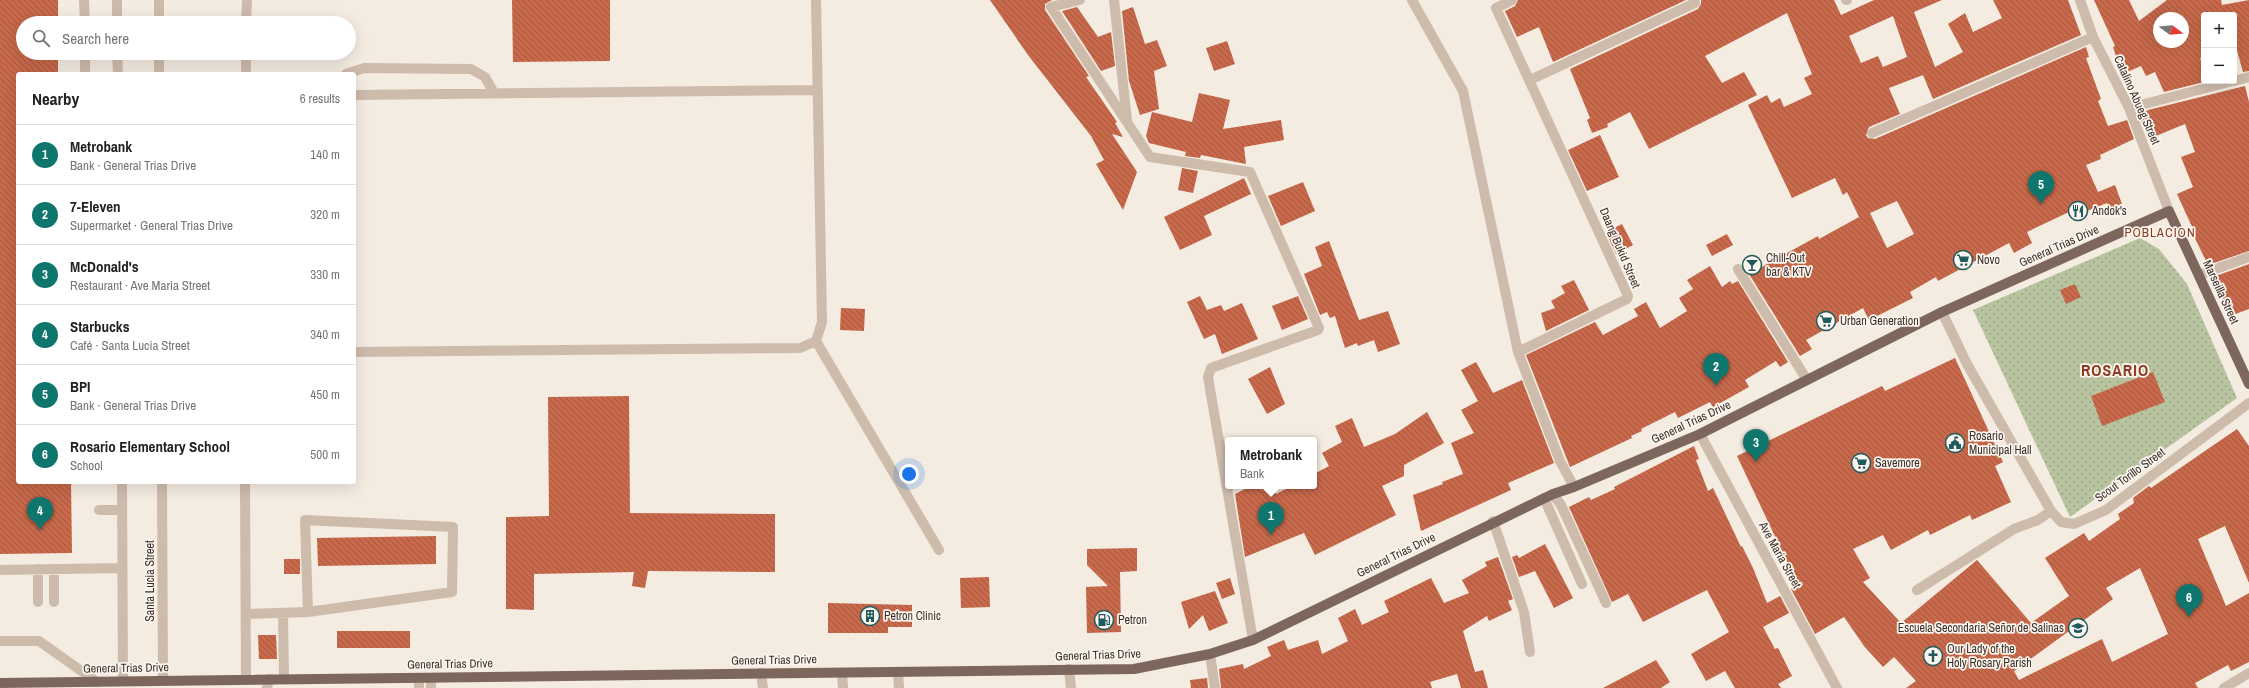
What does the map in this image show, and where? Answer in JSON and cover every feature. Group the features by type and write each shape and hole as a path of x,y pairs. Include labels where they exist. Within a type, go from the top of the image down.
{"main road":[{"name":"Marseilla Street","path":"2169,211 2200,275 2249,384"},
{"name":"General Trias Drive","path":"0,683 23,685 124,681 246,680 268,684 284,679 431,683 761,673 1134,669 1210,654 1253,640 1493,521 1544,498 1574,487 1700,434 1942,312 2169,211"}],"street":[{"path":"84,0 85,16"},
{"path":"117,0 117,16"},
{"path":"158,0 159,16"},
{"path":"246,16 247,0"},
{"path":"816,0 822,322 816,341 939,550"},
{"path":"1080,0 1051,7 1150,157 1250,172 1318,328 1318,330 1210,368 1208,371 1225,476"},
{"path":"1114,0 1127,123"},
{"path":"1412,0 1463,91 1518,352 1560,461 1574,487"},
{"name":"Daang Bukid Street","path":"1512,0 1496,8 1628,296 1627,299 1518,352"},
{"name":"Catalino Abueg Street","path":"2080,0 2093,37 2129,108 2169,211"},
{"path":"1530,80 1695,3"},
{"path":"1872,133 2093,37"},
{"path":"85,60 85,72"},
{"path":"117,60 118,72"},
{"path":"159,60 159,72"},
{"path":"246,60 246,72"},
{"path":"352,72 364,68 471,69 485,77 494,93"},
{"path":"2237,80 2249,77"},
{"path":"2129,108 2222,84"},
{"path":"356,95 818,90"},
{"path":"2200,275 2249,257"},
{"path":"1738,269 1807,380"},
{"name":"Scout Torillo Street","path":"1942,312 1967,364 2051,511 2061,522 2074,524 2106,510 2249,403"},
{"path":"356,352 800,348 816,341"},
{"name":"Ave Maria Street","path":"1700,434 1837,688"},
{"path":"122,484 124,681"},
{"name":"Santa Lucia Street","path":"162,484 163,681"},
{"path":"245,484 246,680"},
{"path":"1227,489 1253,640"},
{"path":"1553,494 1561,505 1606,603"},
{"path":"1544,498 1582,584"},
{"path":"99,510 122,510"},
{"path":"1917,590 2014,529 2038,520 2051,511"},
{"path":"246,614 308,612 452,592 453,527 305,520 308,612"},
{"path":"1493,521 1524,612 1530,652"},
{"path":"0,570 122,568"},
{"path":"38,569 38,602"},
{"path":"54,569 54,602"},
{"path":"283,613 284,679"},
{"path":"0,642 39,641 97,682"},
{"path":"1210,654 1215,688"},
{"path":"1069,670 1071,688"},
{"path":"898,672 899,688"},
{"path":"2224,688 2249,672"},
{"path":"761,673 763,688"},
{"path":"842,673 843,688"}],"green space":[{"path":"2140,238 2159,249 2187,284 2237,398 2070,517 1973,310"}],"building":[{"path":"0,0 58,0 58,16 16,16 16,60 58,60 58,72 16,72 16,484 71,484 72,553 0,554"},
{"path":"512,0 610,0 610,61 513,62"},
{"path":"990,0 1052,0 1045,4 1045,10 1089,76 1086,77 1117,122 1115,123 1123,137 1112,134 1137,172 1123,210 1096,164 1104,160 1091,136 1028,55"},
{"path":"1518,0 1686,0 1553,62 1539,27 1517,37 1505,11 1515,6"},
{"path":"1701,0 1834,0 1841,15 1874,0 1942,0 1914,12 1935,67 1963,52 1948,24 1965,13 1973,32 2002,18 1993,0 2068,0 2081,35 1933,99 1923,75 1889,88 1900,114 1869,127 1866,135 1868,138 1875,139 2086,47 2089,57 2086,58 2101,99 2098,101 2108,126 2127,120 2134,139 2100,155 2101,159 2086,165 2098,192 2115,185 2122,204 2109,209 2107,203 2072,217 2069,212 2027,232 2032,243 2014,253 2009,243 1938,281 1936,277 1910,292 1913,298 1869,320 1863,308 1806,340 1812,349 1800,356 1749,274 1818,236 1819,239 1859,217 1847,192 1843,195 1835,178 1792,198 1748,105 1767,95 1771,103 1780,98 1784,107 1812,94 1804,78 1812,74 1787,13 1705,56 1722,83 1744,72 1757,95 1649,149 1630,112 1607,124 1608,127 1592,133 1587,120 1590,118 1570,69 1698,9 1701,4","holes":["1893,16 1907,57 1883,67 1878,56 1861,63 1849,36","1897,201 1914,234 1887,248 1870,213"]},
{"path":"2094,0 2129,0 2139,21 2167,0 2221,0 2222,5 2249,0 2249,71 2243,72 2237,51 2237,12 2201,12 2201,83 2164,92 2155,72 2146,76 2141,66 2125,73 2120,61 2118,62 2113,47 2115,46"},
{"path":"1077,7 1098,37 1111,32 1115,66 1101,71 1062,11"},
{"path":"1133,7 1145,44 1157,40 1167,66 1154,71 1159,109 1140,115 1129,81 1122,11"},
{"path":"1227,41 1235,64 1214,71 1206,48"},
{"path":"2245,86 2249,102 2249,251 2208,265 2192,232 2194,231 2177,194 2193,187 2181,157 2195,152 2185,124 2151,138 2148,132 2146,133 2139,116 2148,110"},
{"path":"1199,93 1230,100 1223,129 1281,120 1284,140 1244,147 1246,164 1201,155 1200,158 1185,156 1186,152 1149,143 1146,136 1152,112 1192,122"},
{"path":"1600,135 1619,177 1587,191 1568,150"},
{"path":"1182,168 1198,171 1193,193 1178,190"},
{"path":"1244,178 1251,194 1204,216 1212,235 1180,250 1164,217"},
{"path":"1303,182 1315,211 1281,226 1268,196"},
{"path":"1622,224 1633,245 1616,254 1606,232"},
{"path":"1727,234 1733,245 1712,256 1706,245"},
{"path":"1329,241 1359,320 1388,311 1400,344 1378,352 1374,340 1358,346 1357,343 1345,348 1335,316 1330,318 1327,312 1320,315 1304,274 1322,266 1315,247"},
{"path":"2249,264 2249,309 2230,316 2213,277"},
{"path":"1710,266 1722,287 1730,281 1732,284 1738,281 1788,362 1780,367 1776,361 1745,380 1749,387 1713,407 1710,402 1678,418 1675,412 1641,429 1642,431 1631,436 1632,438 1570,467 1526,355 1595,322 1603,335 1638,316 1634,309 1646,302 1660,328 1687,311 1679,298 1693,289 1687,280"},
{"path":"1574,280 1589,310 1546,331 1541,313 1555,308 1551,301 1565,293 1561,286"},
{"path":"2075,284 2081,297 2066,304 2060,290"},
{"path":"1200,296 1207,310 1221,305 1224,311 1242,303 1258,339 1222,354 1215,334 1204,339 1187,302"},
{"path":"1298,296 1308,319 1282,330 1272,306"},
{"path":"841,308 865,309 864,331 840,330"},
{"path":"1955,358 2003,462 1995,466 2011,502 1972,520 1970,515 1930,535 1928,530 1891,550 1883,535 1853,549 1870,578 1863,582 1901,623 1977,560 2031,623 2069,596 2045,558 2084,533 2089,541 2120,519 2118,514 2134,503 2133,498 2149,486 2151,488 2237,429 2249,446 2249,583 2225,526 2198,539 2226,606 2249,593 2249,662 2231,671 2228,665 2195,683 2198,688 1906,688 1916,681 1894,657 1883,667 1864,646 1844,617 1815,634 1791,589 1798,585 1737,456 1882,386 1885,391","holes":["2140,568 2168,634 2112,662 2102,639 2019,680 2014,671 2113,599 2106,588"]},
{"path":"1476,362 1493,393 1522,380 1554,463 1508,483 1511,490 1421,531 1413,495 1443,484 1442,482 1463,474 1451,443 1474,433 1461,410 1478,401 1461,370"},
{"path":"1270,367 1285,404 1267,414 1248,379"},
{"path":"2153,372 2165,402 2102,426 2091,396"},
{"path":"629,396 630,513 775,514 775,572 648,571 645,588 632,586 634,572 534,574 534,610 506,609 506,517 549,516 548,397"},
{"path":"1427,412 1444,443 1404,465 1404,476 1382,486 1396,515 1315,555 1304,533 1245,557 1235,494 1245,489 1274,489 1276,494 1286,489 1317,489 1317,472 1329,466 1322,453 1342,442 1335,426 1352,418 1364,447 1395,434"},
{"path":"1694,446 1699,459 1696,460 1708,491 1713,488 1741,547 1742,546 1753,568 1767,603 1780,596 1789,613 1763,627 1775,649 1778,648 1792,676 1778,684 1781,688 1735,688 1725,671 1706,681 1691,654 1729,632 1707,590 1643,622 1628,594 1612,602 1569,507 1589,497 1591,500 1615,489 1614,487"},
{"path":"436,536 436,564 318,566 317,538"},
{"path":"1545,544 1573,598 1554,608 1535,571 1519,577 1512,557 1517,555 1519,558"},
{"path":"1137,548 1137,571 1120,572 1121,632 1087,633 1086,587 1108,586 1087,565 1087,549"},
{"path":"1498,557 1513,599 1508,601 1512,610 1489,621 1487,616 1463,631 1475,672 1483,670 1488,688 1461,688 1457,674 1430,682 1432,688 1221,688 1219,669 1243,664 1244,669 1271,656 1267,647 1284,640 1288,650 1318,640 1322,654 1348,641 1338,618 1355,609 1362,625 1389,612 1384,601 1431,578 1444,603 1469,593 1462,580 1487,566 1485,562"},
{"path":"284,559 300,559 300,574 284,574"},
{"path":"989,577 990,607 961,608 960,578"},
{"path":"1230,578 1235,594 1222,599 1216,583"},
{"path":"1215,591 1228,623 1209,631 1203,615 1189,629 1181,602"},
{"name":"Petron Clinic","path":"828,603 912,605 912,627 888,627 888,633 828,633"},
{"path":"337,631 410,631 410,648 337,648"},
{"path":"258,635 276,635 277,659 259,659"},
{"path":"1656,660 1670,682 1661,688 1603,688"},
{"path":"1207,678 1208,688 1191,688 1190,680"}],"place":[{"name":"BPI","path":"2041,204"},
{"name":"Andok's","path":"2078,211"},
{"name":"Novo","path":"1963,260"},
{"name":"Chill-Out bar & KTV","path":"1752,265"},
{"name":"Urban Generation","path":"1826,321"},
{"name":"7-Eleven","path":"1716,386"},
{"name":"Rosario Municipal Hall","path":"1955,443"},
{"name":"McDonald's","path":"1756,462"},
{"name":"Savemore","path":"1861,463"},
{"name":"Starbucks","path":"40,530"},
{"name":"Metrobank","path":"1271,535"},
{"name":"Petron Clinic","path":"870,616"},
{"name":"Rosario Elementary School","path":"2189,617"},
{"name":"Petron","path":"1104,620"},
{"name":"Escuela Secondaria Señor de Salinas","path":"2078,628"},
{"name":"Our Lady of the Holy Rosary Parish","path":"1933,656"}],"district":[{"name":"POBLACION","path":"2160,232"},
{"name":"ROSARIO","path":"2115,370"}]}
